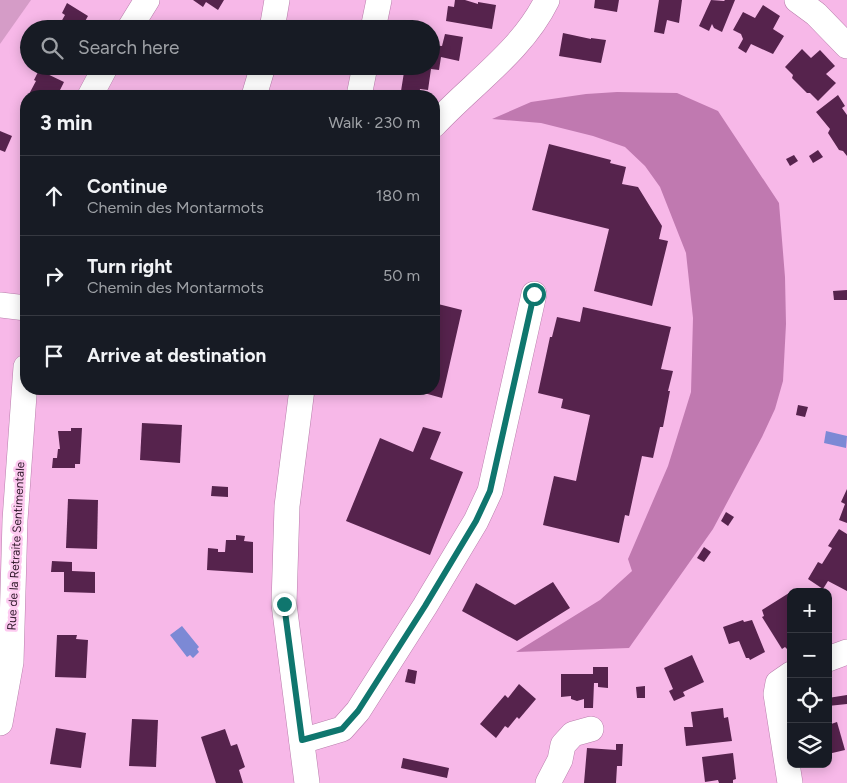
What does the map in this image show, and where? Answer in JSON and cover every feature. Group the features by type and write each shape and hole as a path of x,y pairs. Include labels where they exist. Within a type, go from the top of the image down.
{"street":[{"path":"135,20 147,0"},
{"path":"274,20 277,0"},
{"path":"375,20 379,0"},
{"path":"440,119 502,60 527,31 546,0"},
{"path":"797,0 816,14 847,46"},
{"path":"93,90 101,75"},
{"path":"256,90 260,75"},
{"path":"360,90 363,75"},
{"path":"302,740 342,729 358,711 425,606 476,521 490,491 534,294"},
{"path":"0,305 20,307"},
{"name":"Rue de la Retraite Sentimentale","path":"0,723 11,662 15,520 24,395"},
{"path":"301,395 296,421 287,506 284,604 307,783"},
{"path":"832,658 847,652"},
{"path":"787,677 778,683 776,694 790,783"},
{"path":"548,783 560,760 562,746 573,734 591,729"}],"shaded area":[{"path":"0,0 31,0 0,44"},
{"path":"617,92 677,93 718,111 779,203 785,277 786,324 783,381 775,409 762,437 713,529 629,648 516,652 600,600 632,571 628,559 668,466 691,392 693,318 686,253 660,187 645,166 625,147 593,136 541,123 492,119 531,102 586,94"}],"water":[{"path":"826,431 847,436 846,448 824,443"},
{"path":"182,626 199,647 197,649 199,652 193,658 190,655 187,657 170,635"}],"building":[{"path":"193,0 224,0 218,10 206,2 203,7"},
{"path":"455,0 496,5 492,29 446,21 448,6 454,7"},
{"path":"595,0 619,0 617,12 594,8"},
{"path":"659,0 682,0 679,23 667,20 664,34 654,32"},
{"path":"711,0 735,0 722,32 714,28 712,24 709,31 699,26"},
{"path":"67,3 88,16 86,20 62,20 65,15 62,13"},
{"path":"763,5 780,16 773,29 784,36 773,54 751,44 746,53 738,48 743,39 741,34 733,30 743,12 755,18"},
{"path":"563,33 606,40 601,63 559,56"},
{"path":"445,34 463,37 459,61 441,57 440,64 440,46 442,46"},
{"path":"802,49 811,58 820,50 835,66 826,74 836,83 818,101 792,78 793,75 785,67"},
{"path":"36,75 49,75 64,82 60,90 31,90 36,81 34,80"},
{"path":"404,75 430,75 428,90 401,90"},
{"path":"838,95 845,106 842,108 847,115 847,156 843,151 839,150 828,133 830,129 816,112"},
{"path":"0,131 12,136 5,152 0,150"},
{"path":"549,144 611,160 610,163 626,167 622,184 638,187 662,226 659,239 668,241 652,306 594,291 609,229 532,210"},
{"path":"818,150 823,157 813,163 809,156"},
{"path":"794,155 798,161 790,166 786,159"},
{"path":"847,290 847,300 834,300 833,291"},
{"path":"440,304 462,310 442,398 431,395 440,395"},
{"path":"583,307 671,327 661,369 673,371 663,427 660,427 653,458 642,456 629,516 625,515 619,543 543,525 554,476 576,481 590,415 561,408 563,399 538,393 550,337 552,337 557,317 580,322"},
{"path":"798,405 808,407 805,417 796,415"},
{"path":"142,423 182,425 180,463 140,460"},
{"path":"423,427 441,432 430,459 463,472 430,555 346,521 380,438 413,452"},
{"path":"71,428 82,428 80,464 75,464 75,468 52,468 53,458 57,458 58,449 60,449 58,431 71,431"},
{"path":"212,486 228,487 228,497 211,496"},
{"path":"847,489 847,523 839,520 845,504 841,502"},
{"path":"68,499 98,500 97,549 66,548"},
{"path":"726,512 734,517 728,526 721,521"},
{"path":"839,529 847,534 847,591 828,581 824,588 822,588 808,579 818,562 822,564 832,548 828,546"},
{"path":"236,535 245,536 244,541 253,542 253,573 207,570 208,548 218,549 218,552 225,552 226,540 236,540"},
{"path":"704,547 711,552 704,562 697,558"},
{"path":"52,561 72,562 72,571 95,572 95,593 64,592 64,572 51,572"},
{"path":"553,582 570,608 517,641 462,611 476,583 515,605"},
{"path":"787,594 787,649 785,647 782,649 762,617 764,616 762,610"},
{"path":"743,620 744,622 752,620 765,652 750,660 746,658 739,641 729,644 723,627"},
{"path":"57,635 77,635 76,639 88,640 86,678 55,677"},
{"path":"692,655 704,682 683,692 685,696 674,701 669,691 673,689 664,668"},
{"path":"593,667 608,667 608,688 598,687 598,683 594,683 593,708 584,708 584,699 577,701 571,699 571,696 561,697 561,674 593,674"},
{"path":"408,669 417,671 415,684 405,682"},
{"path":"519,684 536,699 519,719 517,717 508,728 505,726 496,738 480,724 505,695 508,698"},
{"path":"645,686 645,698 637,698 636,687"},
{"path":"847,695 847,704 832,706 832,697"},
{"path":"723,708 724,718 728,717 732,741 686,746 684,727 693,727 691,712"},
{"path":"132,719 158,720 156,767 129,766"},
{"path":"837,722 845,750 832,753 832,724"},
{"path":"56,728 86,733 81,768 50,764"},
{"path":"225,729 231,746 237,744 245,767 239,770 243,783 216,783 201,737"},
{"path":"616,744 623,744 622,766 617,766 616,783 584,783 587,748 616,750"},
{"path":"733,753 736,779 733,780 733,783 719,783 718,780 705,782 702,757"},
{"path":"403,758 449,768 447,778 401,768"}],"route":[{"path":"284,604 302,740 342,729 358,711 425,606 476,521 490,491 534,294"}]}
